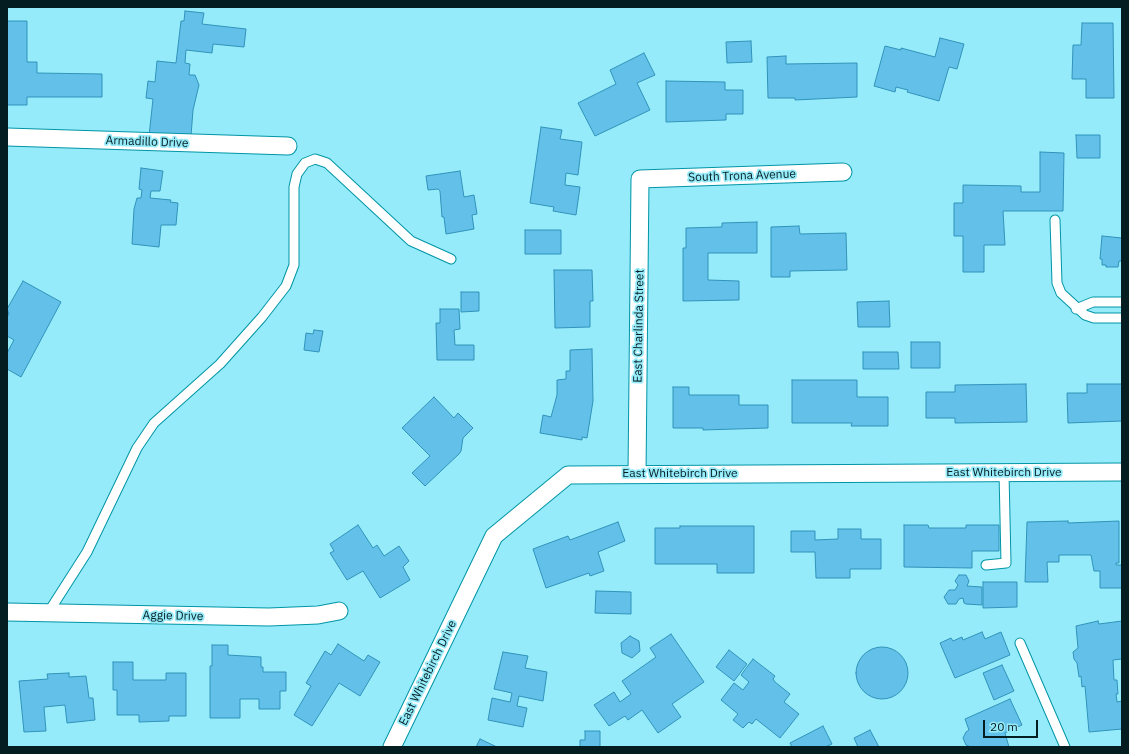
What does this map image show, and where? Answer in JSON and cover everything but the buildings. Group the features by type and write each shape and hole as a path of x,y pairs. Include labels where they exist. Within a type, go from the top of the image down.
{"street":[{"name":"Armadillo Drive","path":"7,137 288,146"},
{"name":"South Trona Avenue","path":"640,179 843,172"},
{"name":"East Charlinda Street","path":"637,474 640,179"},
{"name":"East Whitebirch Drive","path":"392,747 494,536 568,475 1122,472"},
{"name":"Aggie Drive","path":"7,612 269,617 318,615 339,611"}],"lane":[{"path":"48,613 87,552 137,448 154,423 220,364 262,318 286,286 294,265 294,186 298,174 305,163 315,159 327,163 410,241 451,259"},
{"path":"1055,220 1057,284 1061,293 1076,309 1085,315 1094,318 1122,318"},
{"path":"1076,309 1093,302 1122,302"},
{"path":"986,565 1006,563 1004,473"},
{"path":"1020,644 1065,747"}]}
